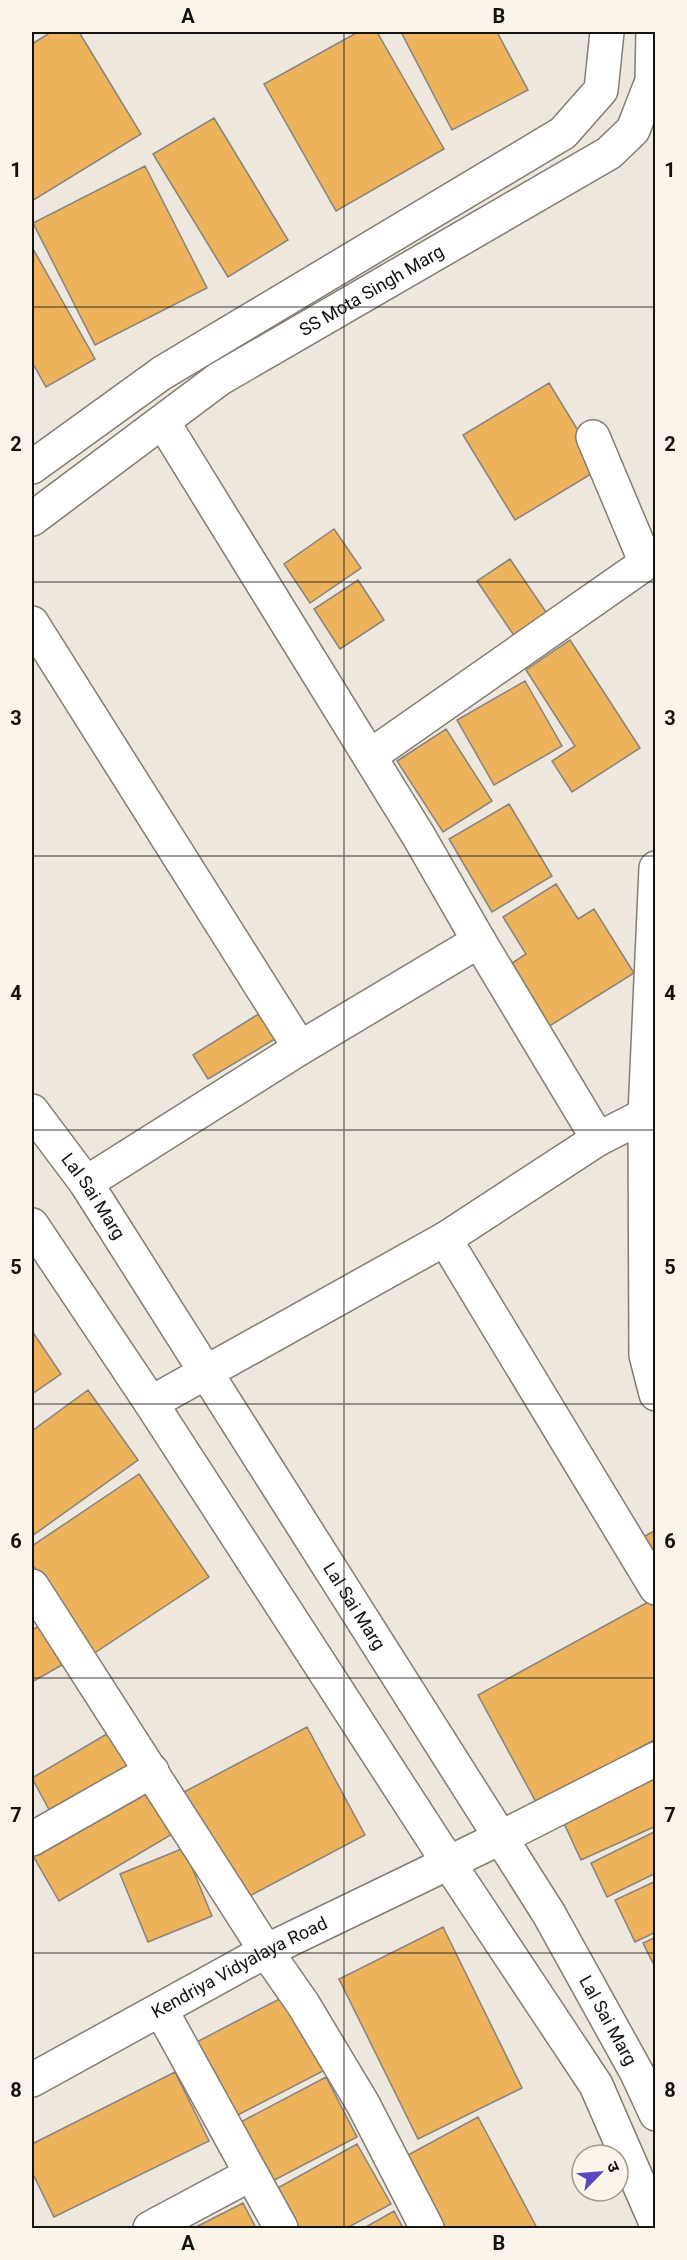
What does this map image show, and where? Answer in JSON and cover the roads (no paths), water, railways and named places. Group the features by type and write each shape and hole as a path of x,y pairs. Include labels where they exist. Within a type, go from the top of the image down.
{"street":[{"name":"SS Mota Singh Marg","path":"32,467 162,373 564,133 601,90 608,32"},
{"name":"SS Mota Singh Marg","path":"32,519 219,379 609,153 633,130 654,86 653,32"},
{"path":"163,422 418,835 598,1138"},
{"path":"370,756 651,562 593,437"},
{"path":"32,623 300,1048"},
{"path":"656,868 651,1077 645,1115 646,1355 656,1394"},
{"path":"86,1183 300,1048 479,941"},
{"name":"Lal Sai Marg","path":"32,1111 86,1183 549,1914 637,2073 656,2114"},
{"path":"151,1403 445,1239 598,1138 645,1115"},
{"path":"32,1225 151,1403 448,1862 596,2085 656,2223"},
{"path":"445,1239 656,1588"},
{"path":"32,1586 266,1951 303,2004 363,2104 427,2229"},
{"name":"Kendriya Vidyalaya Road","path":"32,2080 266,1951 656,1760"},
{"path":"32,1839 152,1771"},
{"path":"161,2010 281,2229"},
{"path":"150,2229 251,2174"}]}
